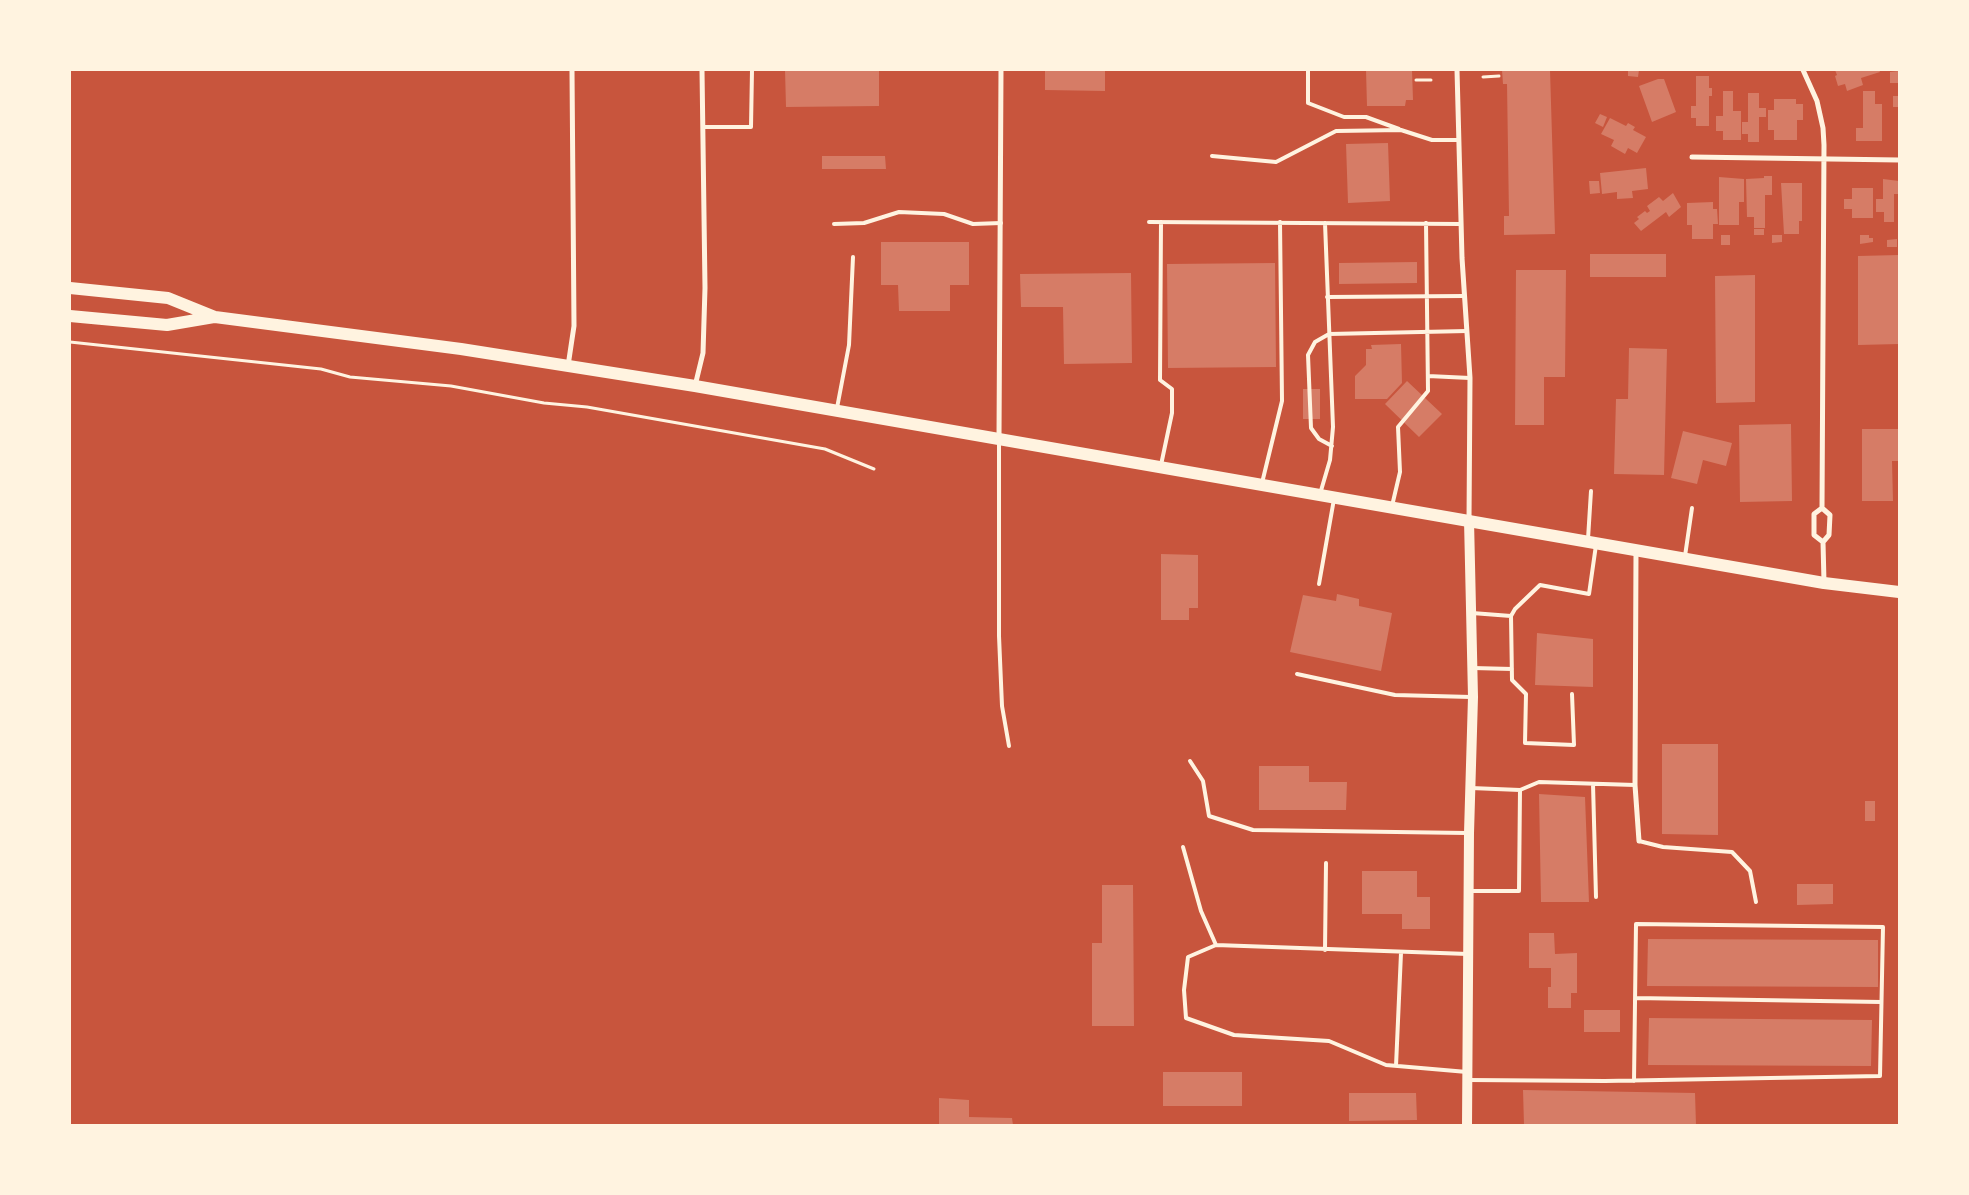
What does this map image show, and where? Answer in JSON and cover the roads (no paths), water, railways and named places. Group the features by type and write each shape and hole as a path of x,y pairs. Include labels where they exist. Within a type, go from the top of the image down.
{"main road":[{"path":"70,288 168,298 215,317 352,334 695,386 1824,583 1899,592"},
{"path":"70,316 167,326 215,317"},
{"path":"1467,1125 1469,833 1473,697 1469,520"}],"street":[{"path":"568,366 574,326 572,70"},
{"path":"695,386 703,353 705,288 702,70"},
{"path":"998,438 1001,70"},
{"path":"1457,70 1464,296 1470,378 1469,520"},
{"path":"1803,70 1817,101 1823,128 1822,508 1830,515 1829,535 1823,542 1824,583"},
{"path":"1692,157 1899,160"},
{"path":"1822,508 1814,514 1814,535 1823,542"},
{"path":"1636,549 1635,785 1639,841"}],"lane":[{"path":"703,127 751,127 752,70"},
{"path":"1308,70 1308,103 1344,117 1366,117 1432,140 1458,140"},
{"path":"1212,156 1276,162 1336,131 1401,130"},
{"path":"834,224 864,223 899,212 944,214 973,224 1000,223"},
{"path":"1149,222 1461,224"},
{"path":"1160,468 1172,413 1172,389 1160,380 1161,222"},
{"path":"1262,484 1282,401 1280,222"},
{"path":"1320,494 1332,446 1325,223"},
{"path":"1392,507 1400,472 1398,427 1428,391 1426,223"},
{"path":"837,410 849,344 853,257"},
{"path":"1328,296 1464,296"},
{"path":"1332,446 1319,439 1311,428 1308,356 1315,342 1329,334 1467,331"},
{"path":"1428,376 1470,378"},
{"path":"998,438 999,636 1002,706 1009,746"},
{"path":"1572,694 1574,745 1526,743 1526,694 1512,680 1511,616 1515,609 1540,586 1589,594 1592,542 1591,492"},
{"path":"1319,584 1335,497"},
{"path":"1685,558 1692,508"},
{"path":"1472,613 1511,616"},
{"path":"1473,668 1512,670"},
{"path":"1297,674 1395,694 1473,697"},
{"path":"1190,761 1204,782 1209,816 1253,830 1469,833"},
{"path":"1471,788 1520,790 1539,782 1635,785"},
{"path":"1593,784 1596,897"},
{"path":"1469,891 1519,891 1520,790"},
{"path":"1639,841 1664,847 1732,852 1750,871 1756,902"},
{"path":"1182,847 1201,911 1216,945"},
{"path":"1325,950 1326,863"},
{"path":"1468,954 1216,945 1188,957 1184,990 1186,1018 1234,1035 1329,1041 1386,1065 1468,1076 1634,1081 1880,1076 1883,927 1636,924 1634,1081"},
{"path":"1396,1066 1401,953"},
{"path":"1635,998 1882,1002"}]}
